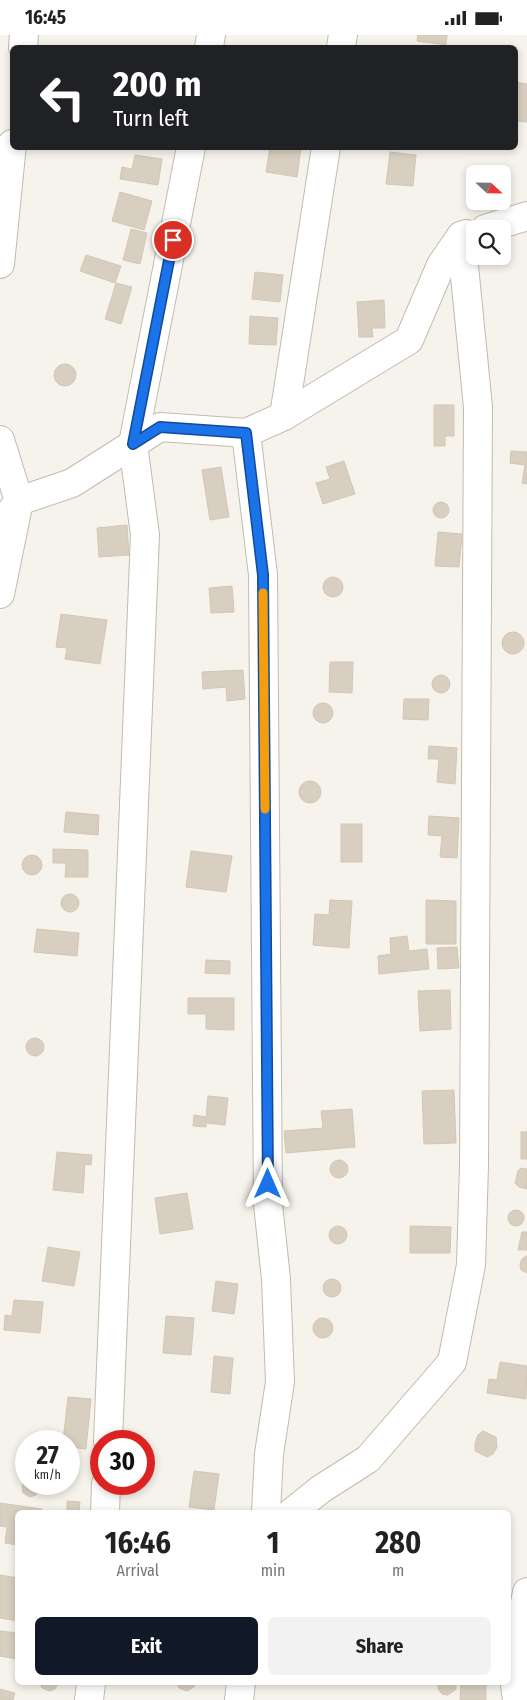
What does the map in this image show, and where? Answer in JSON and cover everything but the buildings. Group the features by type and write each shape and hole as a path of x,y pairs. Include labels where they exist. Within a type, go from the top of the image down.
{"street":[{"path":"0,264 11,150"},
{"path":"108,1430 145,535 133,444 191,150"},
{"path":"284,415 326,150"},
{"path":"511,221 527,216"},
{"path":"0,526 19,501 72,483 160,427 246,433 284,415 408,340 441,265 466,239"},
{"path":"295,1510 321,1489 368,1459 452,1362 471,1265 474,1155 478,407 474,265"},
{"path":"246,433 263,575 268,1204 276,1279 280,1382 269,1454 266,1510"},
{"path":"0,440 19,501 0,593"},
{"path":"105,1510 106,1495"},
{"path":"516,1700 513,1670 527,1592"},
{"path":"89,1700 91,1685"},
{"path":"239,1700 241,1685"}],"slow traffic":[{"path":"263,593 265,809"}],"route":[{"path":"173,240 133,444 160,427 246,433 263,575 268,1184"}]}
